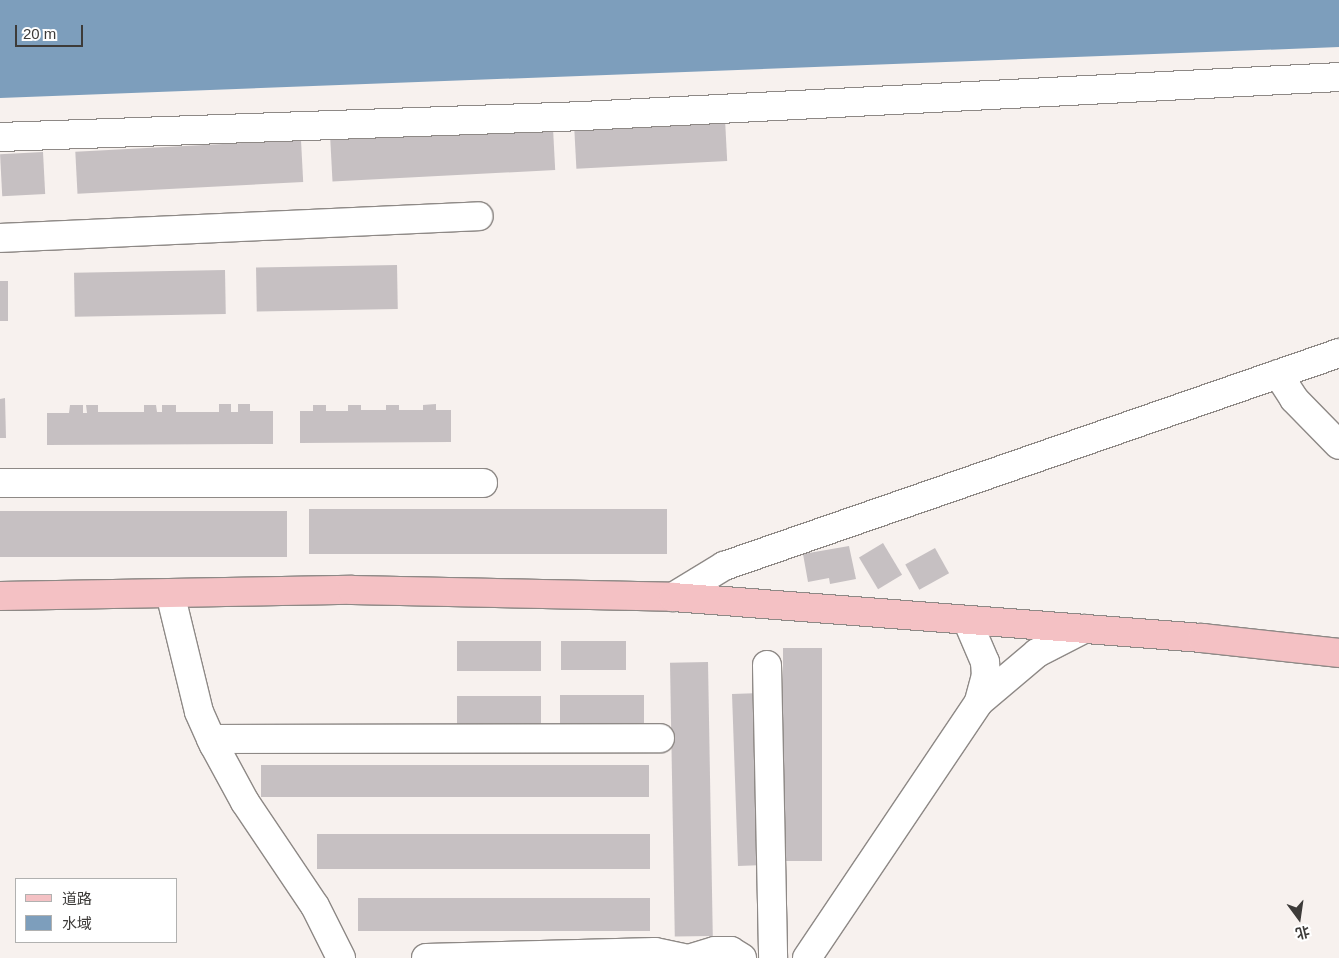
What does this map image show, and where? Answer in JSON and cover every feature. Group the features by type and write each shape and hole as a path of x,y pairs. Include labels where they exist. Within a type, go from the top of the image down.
{"main road":[{"path":"0,596 371,590 672,597 1084,629 1339,653"}],"street":[{"path":"0,137 584,116 1339,77"},
{"path":"0,238 478,216"},
{"path":"672,597 724,566 1339,353"},
{"path":"1278,374 1294,399 1339,445"},
{"path":"0,483 483,483"},
{"path":"170,593 199,712 211,739 245,802 314,906 341,958"},
{"path":"967,620 985,662 985,682 979,702"},
{"path":"807,958 979,702 1037,653 1084,629"},
{"path":"767,666 773,958"},
{"path":"211,739 660,738"},
{"path":"692,958 715,951 731,951 742,958"},
{"path":"426,958 655,952 683,958"}],"water":[{"path":"0,0 1339,0 1339,47 0,98"}],"building":[{"path":"725,119 727,161 576,169 574,127"},
{"path":"553,128 555,170 333,182 330,140"},
{"path":"301,140 303,182 78,194 75,152"},
{"path":"43,152 45,194 2,196 0,154"},
{"path":"397,265 398,309 257,311 256,267"},
{"path":"225,270 226,314 75,317 74,273"},
{"path":"0,281 8,281 8,321 0,321"},
{"path":"5,398 6,438 0,438 0,399"},
{"path":"219,404 231,404 231,412 238,412 238,404 250,404 250,411 273,411 273,444 47,445 47,413 69,413 70,405 83,405 83,413 87,413 86,405 98,405 98,412 144,412 144,405 156,405 157,412 162,412 162,405 176,405 176,412 219,412"},
{"path":"436,404 436,410 451,410 451,442 300,443 300,411 313,411 313,405 326,405 326,411 348,411 348,405 361,405 361,410 386,410 386,405 399,405 399,410 423,410 423,405"},
{"path":"309,509 667,509 667,554 309,554"},
{"path":"0,511 287,511 287,557 0,557"},
{"path":"883,543 902,575 878,589 859,557"},
{"path":"849,546 856,579 830,584 829,578 808,582 803,554"},
{"path":"935,548 949,573 919,590 905,564"},
{"path":"457,641 541,641 541,671 457,671"},
{"path":"561,641 626,641 626,670 561,670"},
{"path":"783,648 822,648 822,861 783,861"},
{"path":"708,662 713,936 675,937 670,663"},
{"path":"761,693 767,865 738,866 732,694"},
{"path":"560,695 644,695 644,726 560,726"},
{"path":"457,696 541,696 541,727 457,727"},
{"path":"261,765 649,765 649,797 261,797"},
{"path":"317,834 650,834 650,869 317,869"},
{"path":"358,898 650,898 650,931 358,931"}]}
